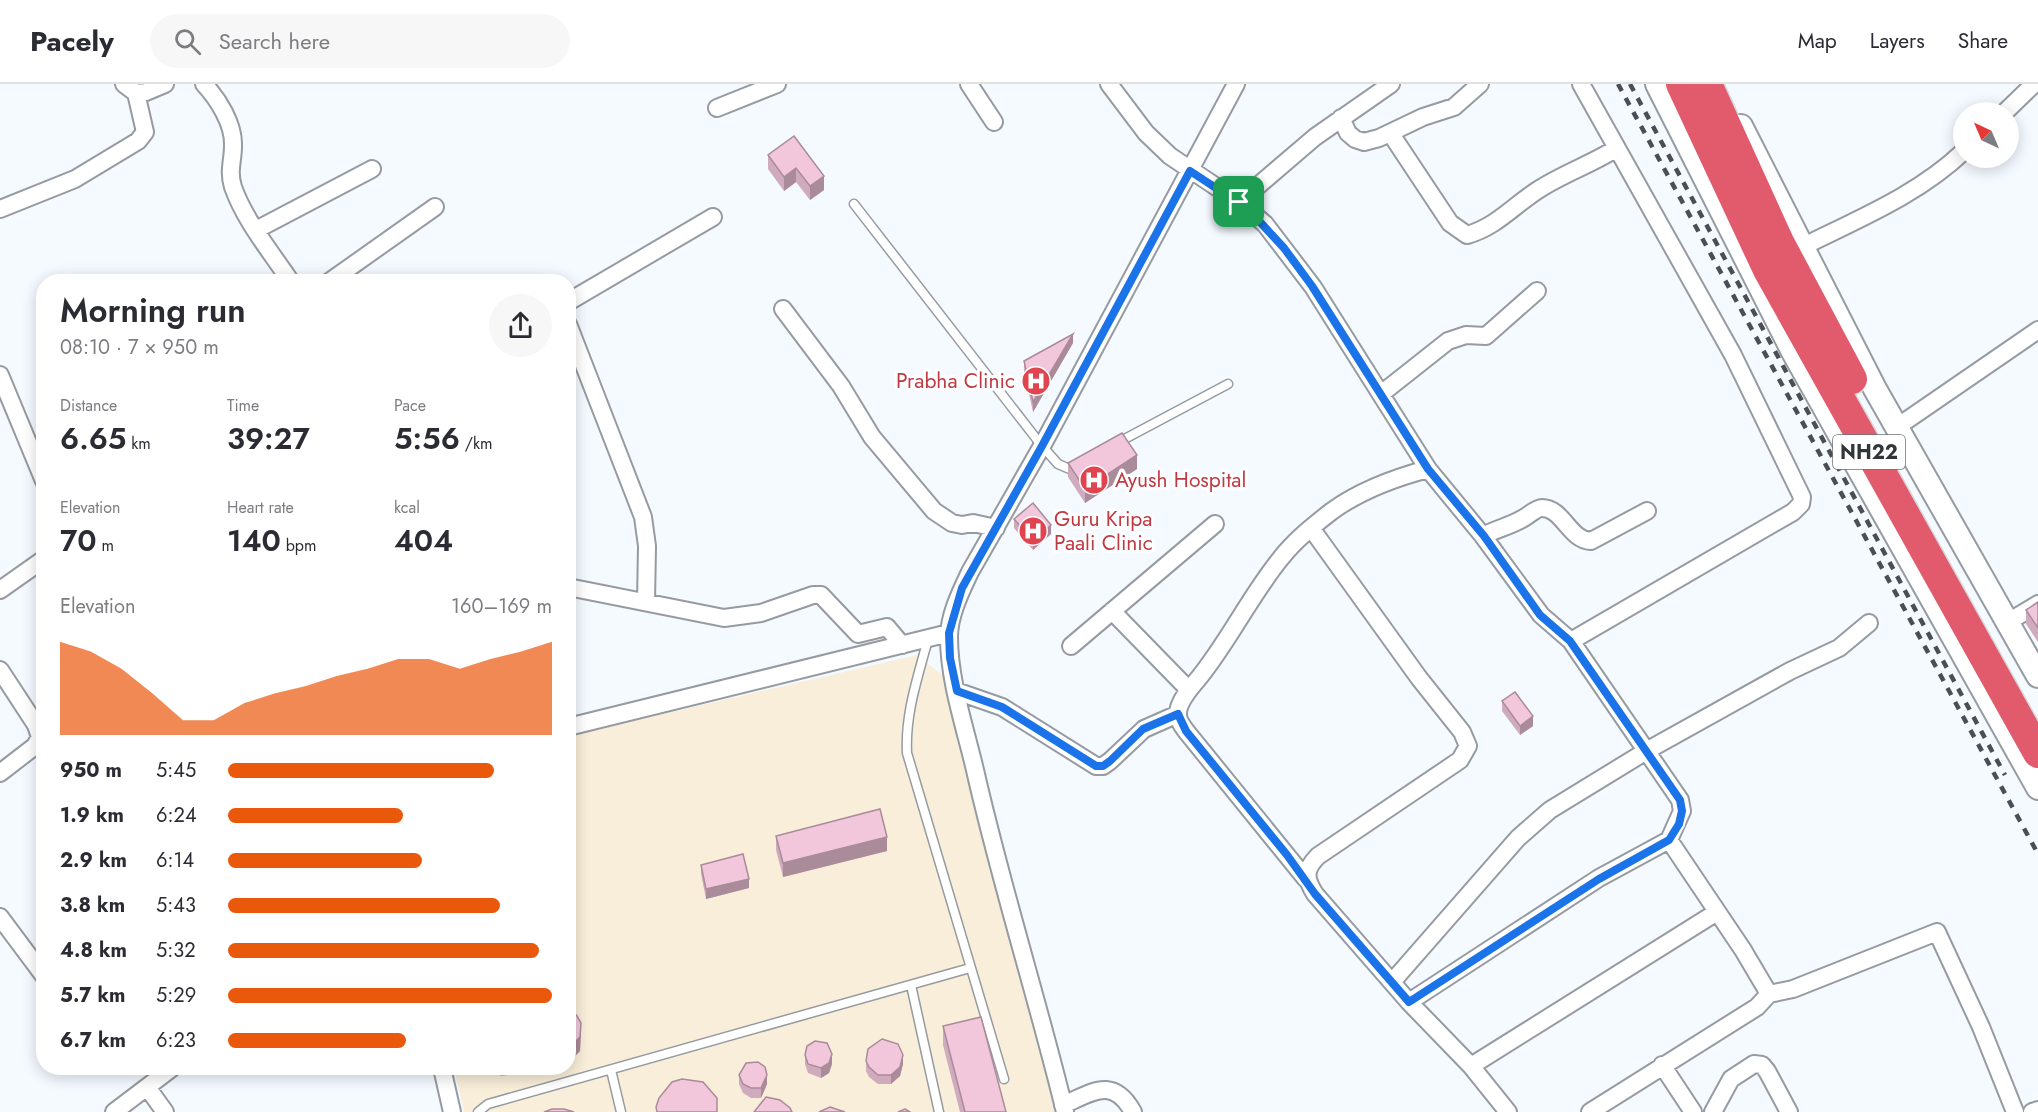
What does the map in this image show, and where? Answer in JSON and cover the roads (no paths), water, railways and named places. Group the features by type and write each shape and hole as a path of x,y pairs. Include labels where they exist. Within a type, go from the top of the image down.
{"highway":[{"name":"NH22","path":"1681,84 1768,270 2038,753"},
{"name":"NH22","path":"1707,84 1779,242 1847,371 2038,712"}],"street":[{"path":"0,209 75,179 138,141 145,132 130,89 146,92 165,84"},
{"path":"204,84 222,109 231,130 233,145 230,174 234,189 256,230 286,274"},
{"path":"717,108 777,84"},
{"path":"969,84 994,122"},
{"path":"1109,84 1146,133 1190,171 1239,202 1265,224 1302,271 1428,469 1484,536 1540,615 1570,641 1648,750 1680,800 1680,817 1669,840 1615,869 1409,1002"},
{"path":"1133,1112 1126,1099 1115,1091 1101,1089 1064,1108 998,867 950,658 949,633 962,588 1042,446 1236,84"},
{"path":"1239,202 1341,118 1391,84"},
{"path":"1341,118 1348,133 1364,142 1390,134 1424,117 1454,108 1480,84"},
{"path":"1570,641 1785,517 1801,504 1802,497 1733,355 1581,84"},
{"path":"1657,84 1793,352 2038,788"},
{"path":"1721,84 1802,247 1897,427 2038,676"},
{"path":"2014,102 2028,86"},
{"path":"1390,134 1450,223 1458,231 1467,235 1502,219 1544,186 1617,148"},
{"path":"1802,247 1893,201 1928,180 1953,160"},
{"path":"256,230 372,169"},
{"path":"340,274 435,207"},
{"path":"576,297 712,218"},
{"path":"1381,394 1448,341 1466,334 1486,336 1537,291"},
{"path":"783,309 840,386 872,437 934,511 952,524 973,523 996,528"},
{"path":"1897,427 2038,330"},
{"path":"576,345 640,509 647,546 646,602"},
{"path":"0,375 36,460"},
{"path":"957,691 1002,707 1096,766 1103,766 1154,722 1178,714 1189,690 1220,652 1281,558 1311,528 1358,495 1395,478 1428,469"},
{"path":"1484,536 1520,520 1539,508 1545,508 1553,512 1578,538 1591,541 1647,511"},
{"path":"1071,646 1215,524"},
{"path":"1306,879 1308,866 1318,856 1461,760 1468,746 1462,732 1419,678 1311,528"},
{"path":"0,590 36,565"},
{"path":"576,588 707,616 741,618 813,595 821,596 858,634 886,627 902,645"},
{"path":"2008,622 2038,604"},
{"path":"1112,611 1189,690"},
{"path":"1392,982 1534,822 1648,750 1790,671 1839,648 1869,623"},
{"path":"576,725 949,633"},
{"path":"0,670 36,725"},
{"path":"1178,714 1186,731 1306,879 1315,894 1409,1002 1471,1066 1508,1112"},
{"path":"0,773 36,744"},
{"path":"1669,840 1769,994"},
{"path":"1471,1066 1717,912"},
{"path":"0,917 36,964"},
{"path":"1590,1112 1757,1007 1769,994 1793,989 1937,932 1981,1026 2014,1112"},
{"path":"1713,1112 1731,1079 1755,1064 1762,1065 1767,1071 1789,1112"},
{"path":"1662,1065 1694,1112"},
{"path":"114,1112 163,1075"},
{"path":"443,1075 452,1112"},
{"path":"147,1087 165,1112"},
{"path":"2032,1112 2038,1110"}],"lane":[{"path":"854,204 1042,446 1065,468 1072,470 1087,461"},
{"path":"1112,446 1228,384"},
{"path":"928,638 910,703 906,732 907,753 1004,1079"},
{"path":"478,1112 488,1104 970,968"},
{"path":"911,984 939,1112"},
{"path":"611,1070 621,1112"}],"railway":[{"path":"1618,84 2038,854"},
{"path":"1630,84 2005,775"}],"place":[{"name":"Prabha Clinic","path":"1036,381"},
{"name":"Ayush Hospital","path":"1094,480"},
{"name":"Guru Kripa Paali Clinic","path":"1033,531"}]}
